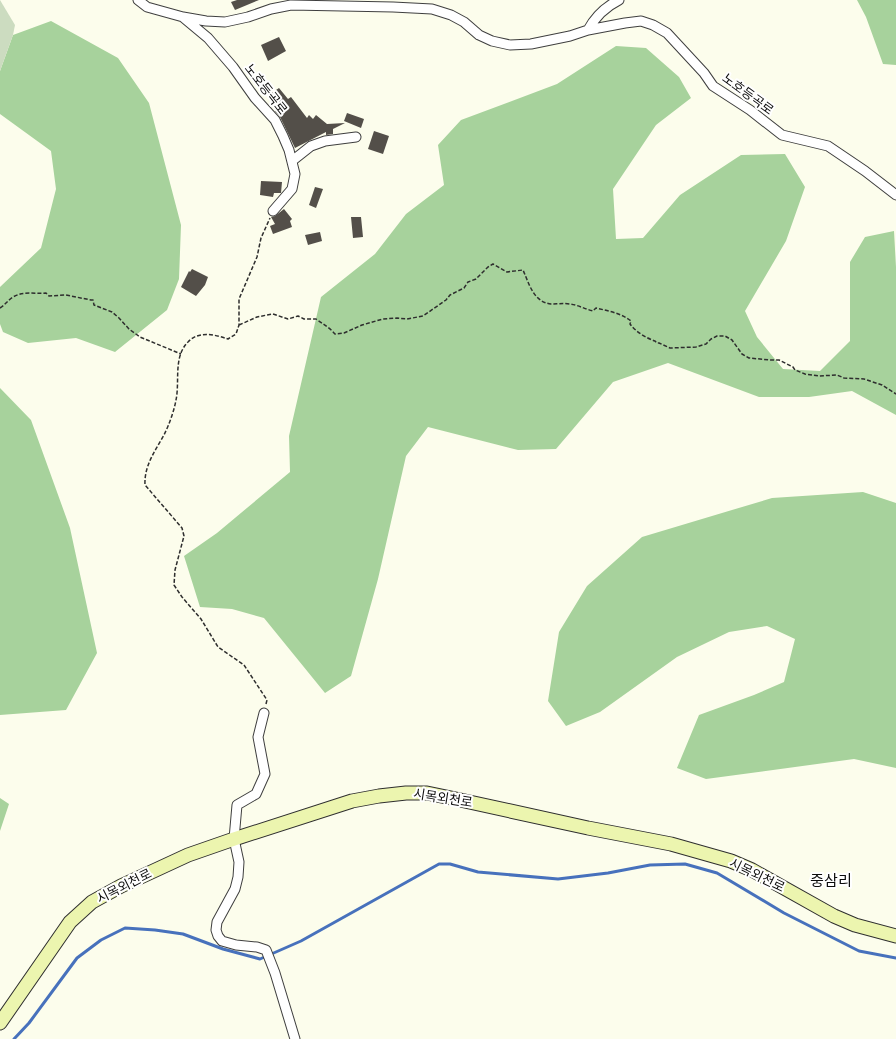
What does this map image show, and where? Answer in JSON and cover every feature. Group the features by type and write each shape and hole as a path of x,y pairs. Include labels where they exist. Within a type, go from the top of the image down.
{"street":[{"name":"노호등곡로","path":"138,0 147,7 183,17 206,21 225,22 248,17 271,9 291,6 393,7 432,10 452,15 464,22 479,35 492,41 510,45 532,44 570,36 588,30 641,21 653,25 667,33 704,73 713,86 750,110 782,135 828,146 865,171 896,195"},
{"path":"588,30 595,18 611,4 619,0"},
{"name":"노호등곡로","path":"183,17 208,38 233,67 255,98 275,120 289,150 295,174 292,189 273,211"},
{"path":"292,161 311,146 325,141 356,137"},
{"path":"264,713 258,737 265,774 256,794 237,805 234,839 239,862 238,877 235,889 217,922 216,930 222,941 266,950 296,1039"},
{"name":"시목외천로","path":"0,1023 70,922 92,902 121,886 188,855 234,839 352,801 406,793 427,793 588,828 671,844 731,861 752,870 834,916 855,925 896,936"}],"path":[{"path":"264,713 267,700 244,665 218,647 201,619 182,598 174,585 175,570 184,536 182,528 145,485 144,476 151,458 165,433 176,400 177,376 181,351 189,341 196,336 212,334 228,339 236,334 239,325 239,299 257,258 261,238 273,211"},
{"path":"239,325 267,314 273,314 288,319 298,316 304,319 316,319 325,326 329,327 335,334 340,334 362,325 383,319 407,319 423,316 446,300 450,295 464,288 468,282 476,279 493,264 507,272 523,270 532,292 545,303 568,304 594,311 596,308 618,314 626,317 631,321 630,324 633,328 648,339 656,341 657,344 659,343 670,348 696,347 706,344 717,336 725,336 732,340 742,354 749,358 779,360 793,367 795,370 805,374 819,376 837,375 844,378 864,379 882,385 896,394"},
{"path":"0,308 11,298 29,293 46,293 49,296 66,295 91,300 94,305 112,312 120,318 129,329 140,337 180,354"}],"green space":[{"path":"0,0 15,25 0,71"},
{"path":"857,0 896,0 896,65 883,64 866,17"},
{"path":"51,21 118,58 149,103 181,225 179,279 167,310 115,352 76,338 28,343 3,332 0,324 0,287 41,248 56,189 51,151 0,114 0,71 13,35"},
{"path":"616,46 646,48 679,77 691,98 656,125 613,189 616,239 643,238 680,195 741,155 785,154 805,187 786,241 745,311 757,337 783,369 820,371 850,341 850,262 865,237 894,231 896,267 896,415 852,391 809,397 759,397 668,363 613,382 556,449 518,450 428,427 406,456 378,579 351,676 325,693 264,618 232,609 200,607 184,556 217,533 290,472 289,436 321,297 375,254 406,214 444,185 438,145 461,120 557,84"},
{"path":"0,388 31,420 70,528 97,653 66,710 0,715"},
{"path":"863,492 896,503 896,768 854,759 706,779 677,768 699,715 754,695 784,682 795,639 767,626 729,632 677,657 600,712 566,726 548,701 559,632 587,586 642,537 772,498"},
{"path":"0,798 9,804 0,831"}],"building":[{"path":"237,0 259,0 235,10 231,2"},
{"path":"279,37 286,51 268,61 261,45"},
{"path":"279,88 288,99 291,97 307,118 309,115 313,119 316,115 327,124 345,123 333,129 333,134 326,135 326,132 295,148 280,117 275,111 280,108 270,94"},
{"path":"347,113 364,119 361,128 344,121"},
{"path":"374,131 389,136 383,154 368,149"},
{"path":"261,181 282,182 281,193 274,193 273,197 260,195"},
{"path":"315,187 323,189 316,208 309,205"},
{"path":"284,209 292,219 290,221 292,227 273,234 270,226 275,224 271,217 275,216"},
{"path":"351,217 361,217 363,237 353,238"},
{"path":"320,232 322,241 308,245 305,235"},
{"path":"192,269 208,277 205,285 196,296 181,287 189,271 190,272"}],"waterway":[{"path":"14,1039 29,1023 77,958 101,940 125,928 183,934 223,949 260,959 301,941 439,864 450,864 478,872 558,879 608,873 650,865 685,864 717,873 784,913 859,951 896,958"}],"district":[{"name":"중삼리","path":"831,880"}]}
